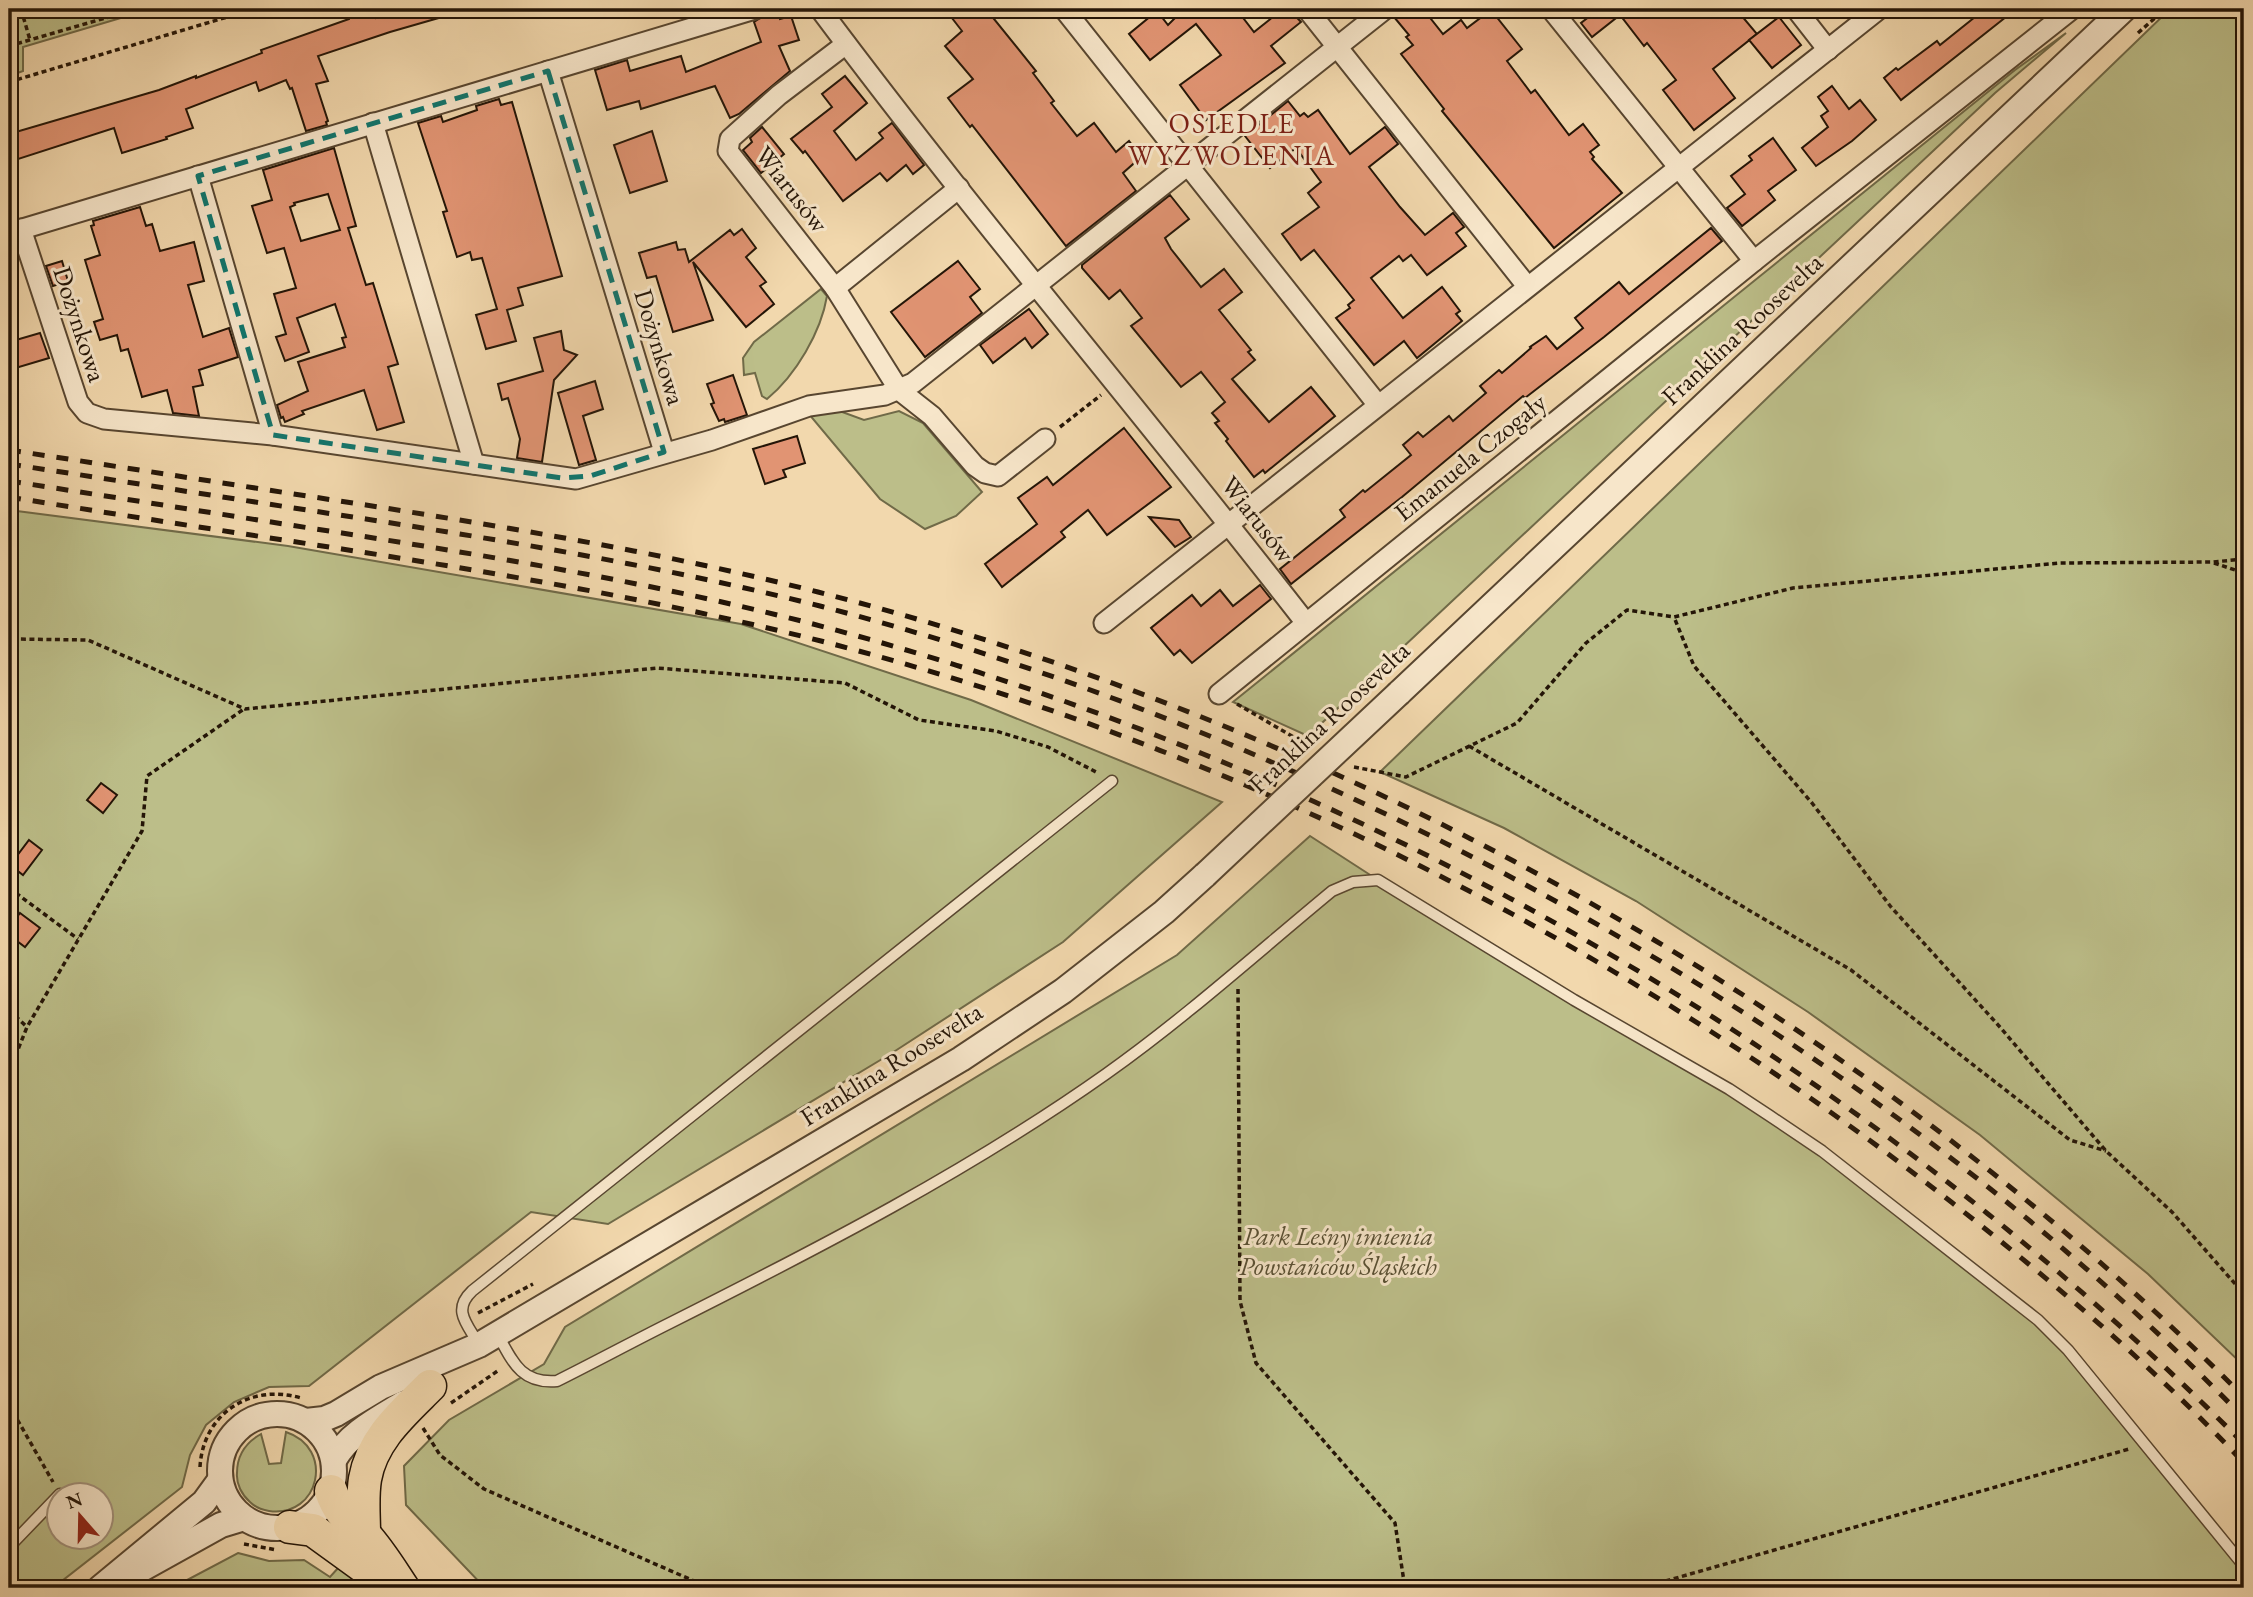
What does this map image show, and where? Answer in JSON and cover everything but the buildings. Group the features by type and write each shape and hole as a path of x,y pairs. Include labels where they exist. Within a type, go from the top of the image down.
{"main road":[{"path":"364,1534 364,1480 369,1462 381,1437 430,1386"},
{"path":"332,1476 336,1506 364,1534 403,1588"},
{"path":"290,1527 313,1530 393,1588"}],"street":[{"name":"Dożynkowa","path":"548,71 664,452 576,479 273,435 104,419 87,413 78,402 15,231 373,123 755,9"},
{"name":"Wiarusów","path":"820,9 1306,624"},
{"path":"1064,9 1378,405"},
{"path":"1307,9 1527,286"},
{"path":"664,452 712,439 809,406 870,398 899,390 932,369 1385,9"},
{"path":"1550,9 1754,261"},
{"path":"1796,9 1828,50"},
{"path":"1104,623 1879,9"},
{"name":"Emanuela Czogały","path":"1219,694 1754,261 2072,9"},
{"name":"Franklina Roosevelta","path":"332,1476 339,1450 351,1437 430,1386 489,1340 961,1059 1063,991 1164,912 2124,9"},
{"name":"Wiarusów","path":"846,44 779,95 730,139 728,150 835,288 899,390 932,416 975,466 985,473 998,476 1045,439"},
{"path":"373,123 474,464"},
{"path":"198,176 273,435"},
{"path":"835,288 959,188"},
{"name":"Franklina Roosevelta","path":"305,1410 324,1419 381,1387 489,1340"},
{"path":"100,1588 204,1502 210,1476 219,1465 225,1445 235,1431 250,1419 280,1413 294,1415 305,1410 329,1445 332,1476 323,1505 312,1516 290,1527 254,1524 244,1518 232,1508 210,1476"},
{"path":"106,1588 220,1525 244,1518"}],"lane":[{"path":"1112,781 472,1291 464,1298 462,1308 465,1321 524,1374 544,1382 558,1381 779,1268 907,1199 990,1149 1105,1075 1176,1022 1332,891 1353,882 1378,880 1574,1000 1729,1089 1822,1151 2038,1320 2068,1350 2244,1566"},
{"path":"9,1547 46,1509"}],"path":[{"path":"21,9 30,40"},
{"path":"9,46 136,9"},
{"path":"9,82 254,9"},
{"path":"2138,33 2165,9"},
{"path":"1045,439 1116,383"},
{"path":"2106,1151 2070,1140 1851,970 1469,746 1517,723 1586,643 1627,610 1674,617 1806,587 2060,563 2213,562 2244,559"},
{"path":"2213,562 2244,573"},
{"path":"9,569 17,568 15,639 88,640 245,709"},
{"path":"1674,617 1694,666 1812,803 1891,907 1999,1026 2106,1151 2172,1212 2244,1294"},
{"path":"9,1072 27,1027 142,831 147,776 245,709 657,668 845,683 919,720 996,731 1048,747 1112,781"},
{"path":"9,888 79,940"},
{"path":"1238,969 1240,1301 1256,1363 1395,1523 1405,1588"},
{"path":"9,1010 27,1027"},
{"path":"465,1321 541,1279"},
{"path":"210,1476 203,1445 219,1418 234,1405 251,1397 271,1393 286,1394 305,1410"},
{"path":"9,1405 53,1482"},
{"path":"422,1427 440,1455 484,1489 710,1588"},
{"path":"1642,1588 2145,1445"}],"highlighted area":[{"path":"548,71 664,452 590,476 562,478 273,435 198,176"}],"green space":[{"path":"9,9 151,9 23,47 23,71 9,76"},
{"path":"2170,9 2244,9 2244,1366 2148,1274 1980,1135 1808,1012 1636,901 1504,828 1380,772"},
{"path":"2066,33 1995,93 1308,736 1233,702 2015,70"},
{"path":"821,289 827,296 813,338 788,378 767,399 762,396 755,373 744,375 743,358 754,342"},
{"path":"834,409 864,420 899,411 923,423 982,492 956,516 925,529 880,499 808,413"},
{"path":"9,510 288,546 741,624 971,700 1222,802 1063,942 892,1053 608,1224 531,1212 309,1386 269,1387 234,1402 206,1425 190,1455 182,1487 116,1539 116,1482 46,1482 46,1552 99,1552 62,1581 59,1588 9,1588"},
{"name":"Park Leśny imienia Powstańców Śląskich","path":"1310,836 1378,880 1770,1116 2038,1320 2244,1566 2244,1588 485,1588 406,1505 404,1466 449,1420 544,1364 565,1327 1177,955"},
{"path":"286,1432 301,1440 311,1452 316,1466 315,1480 310,1493 300,1504 286,1510 264,1510 252,1504 240,1489 237,1481 238,1461 250,1441 261,1434 269,1464 281,1463"},
{"path":"238,1553 269,1561 304,1560 330,1577 339,1567 363,1588 172,1588"}],"railway":[{"path":"9,450 480,523 650,554 762,578 1016,650 1210,721 1401,804 1585,900 1763,1008 1933,1127 2093,1257 2244,1397"},
{"path":"9,464 537,547 764,592 900,628 1057,678 1134,706 1287,769 1437,839 1548,897 1657,959 1762,1025 1865,1095 1965,1169 2061,1247 2154,1330 2244,1418"},
{"path":"9,481 466,553 711,600 832,629 1029,689 1222,762 1410,847 1592,944 1767,1052 1935,1172 2094,1303 2244,1444"},
{"path":"9,497 523,579 642,601 821,641 974,685 1125,737 1273,797 1417,864 1558,939 1695,1021 1827,1110 1955,1205 2068,1297 2176,1394 2244,1463"}],"district":[{"name":"OSIEDLE WYZWOLENIA","path":"1232,139"}]}
